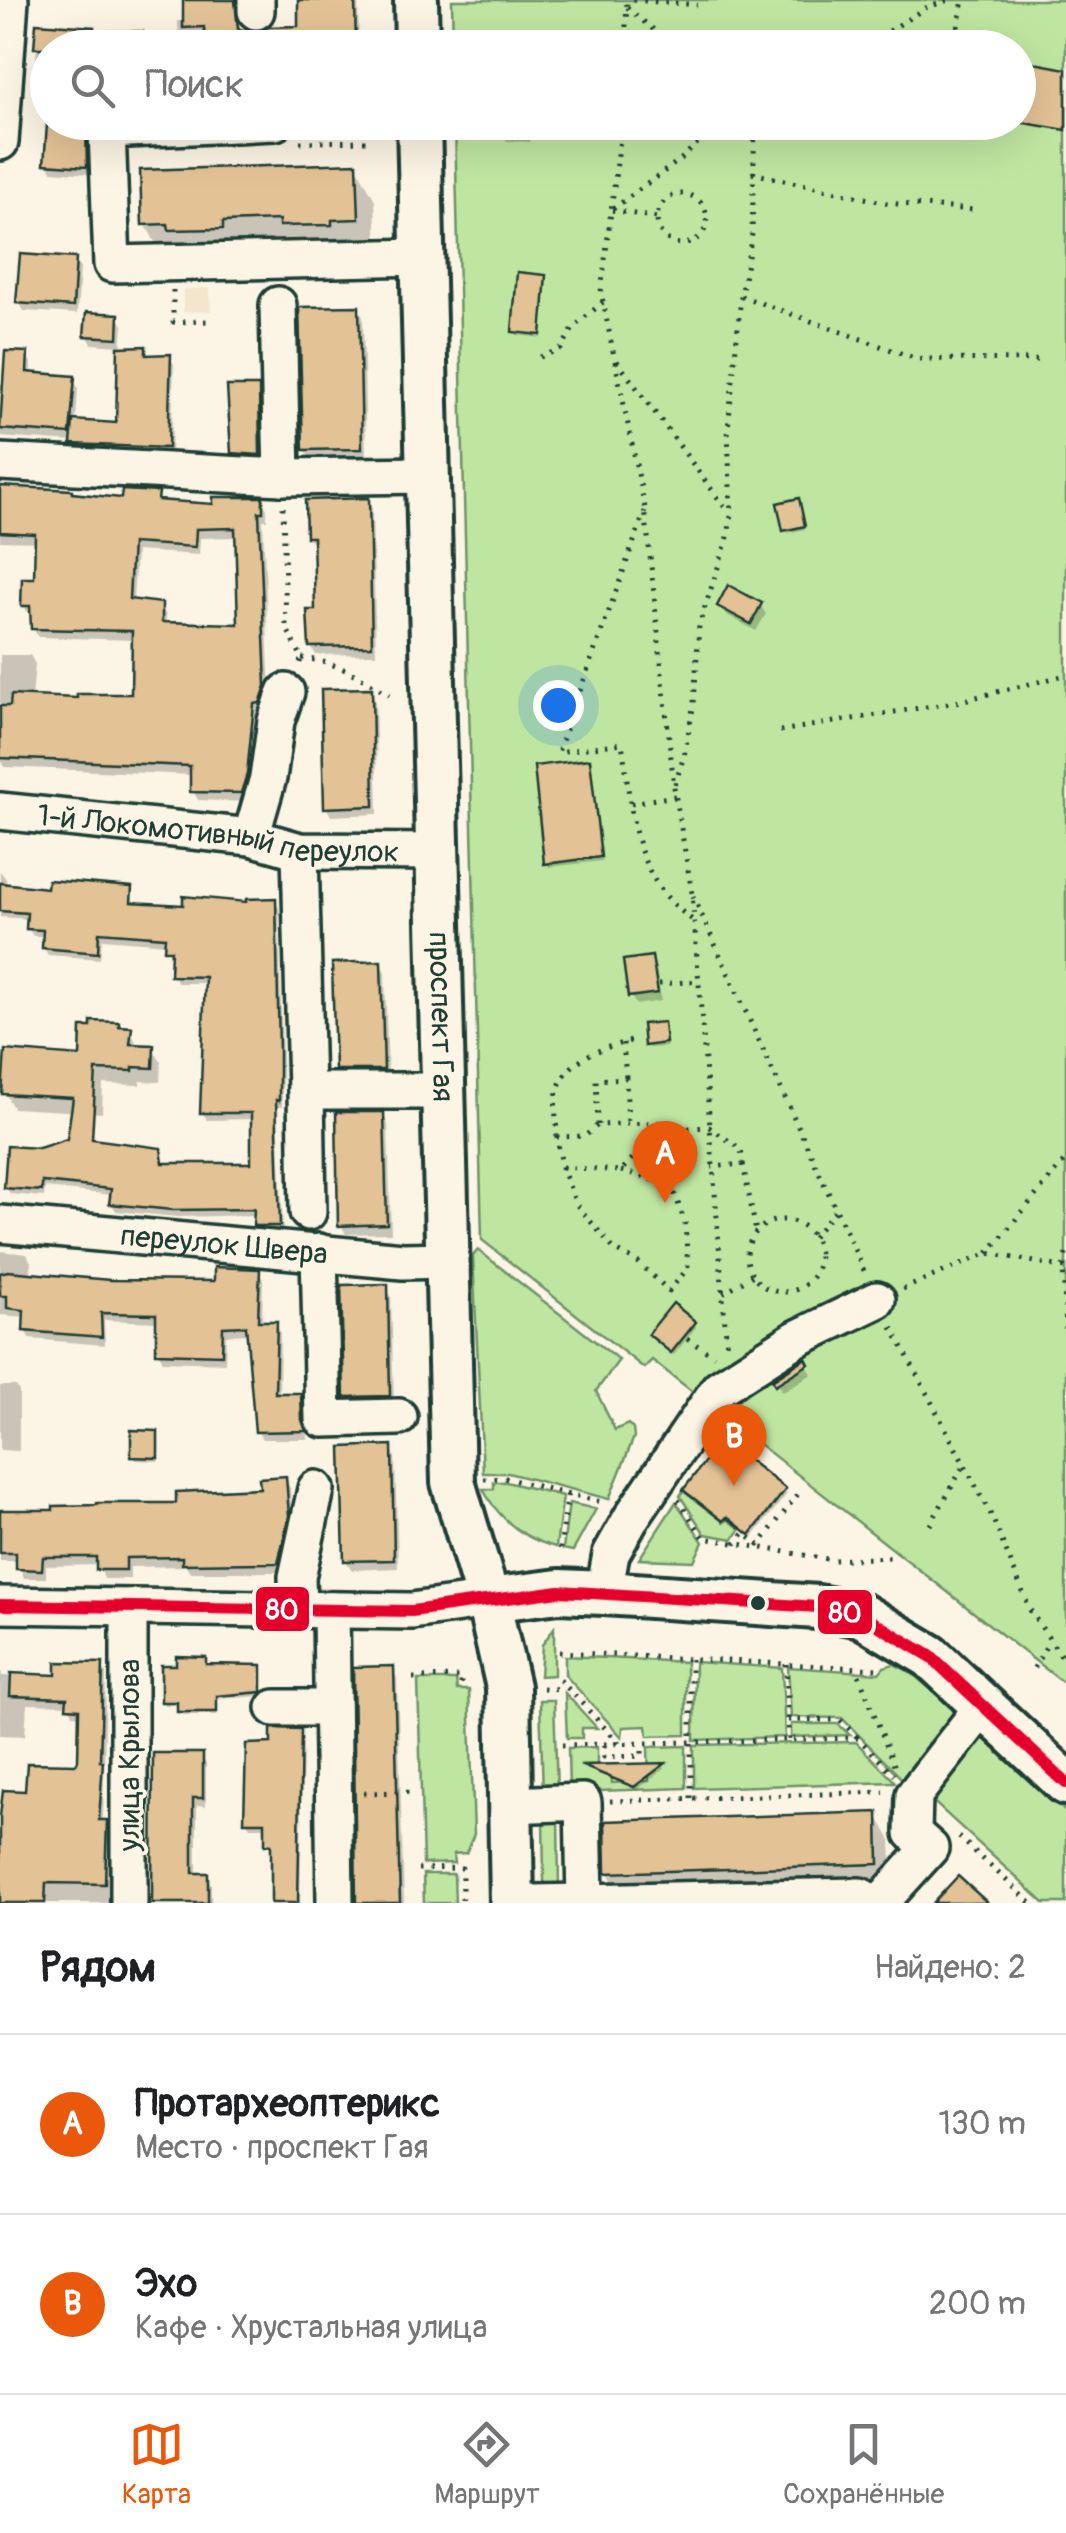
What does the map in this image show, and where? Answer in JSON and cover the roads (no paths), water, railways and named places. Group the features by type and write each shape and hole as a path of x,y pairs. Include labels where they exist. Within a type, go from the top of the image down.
{"main road":[{"path":"416,0 417,30"},
{"name":"проспект Гая","path":"420,140 454,1490 488,1600 508,1687 512,1903"},
{"path":"488,1600 559,1592 604,1593 818,1606 861,1614 930,1656 1066,1783"}],"street":[{"path":"0,142 10,0"},
{"path":"107,140 112,264 423,258"},
{"path":"278,306 282,477"},
{"path":"0,462 282,477 428,475"},
{"path":"251,837 286,692"},
{"name":"1-й Локомотивный переулок","path":"0,811 251,837 300,851 438,852"},
{"path":"300,851 308,1212"},
{"path":"306,1091 444,1092"},
{"name":"переулок Швера","path":"0,1224 403,1260 448,1260"},
{"path":"320,1252 323,1419 399,1417"},
{"path":"604,1593 612,1554 632,1515 719,1388 796,1339 877,1300"},
{"path":"316,1489 297,1576 314,1609 332,1708 335,1903"},
{"path":"0,1605 412,1611 488,1600"},
{"name":"улица Крылова","path":"129,1606 129,1903"},
{"path":"535,1903 860,1896 877,1903 930,1848 913,1833 914,1796 984,1706"},
{"path":"275,1708 332,1708"},
{"path":"510,1804 582,1802 586,1902"}],"place":[{"name":"Протархеоптерикс","path":"665,1203"},
{"name":"Эхо","path":"734,1486"}]}
